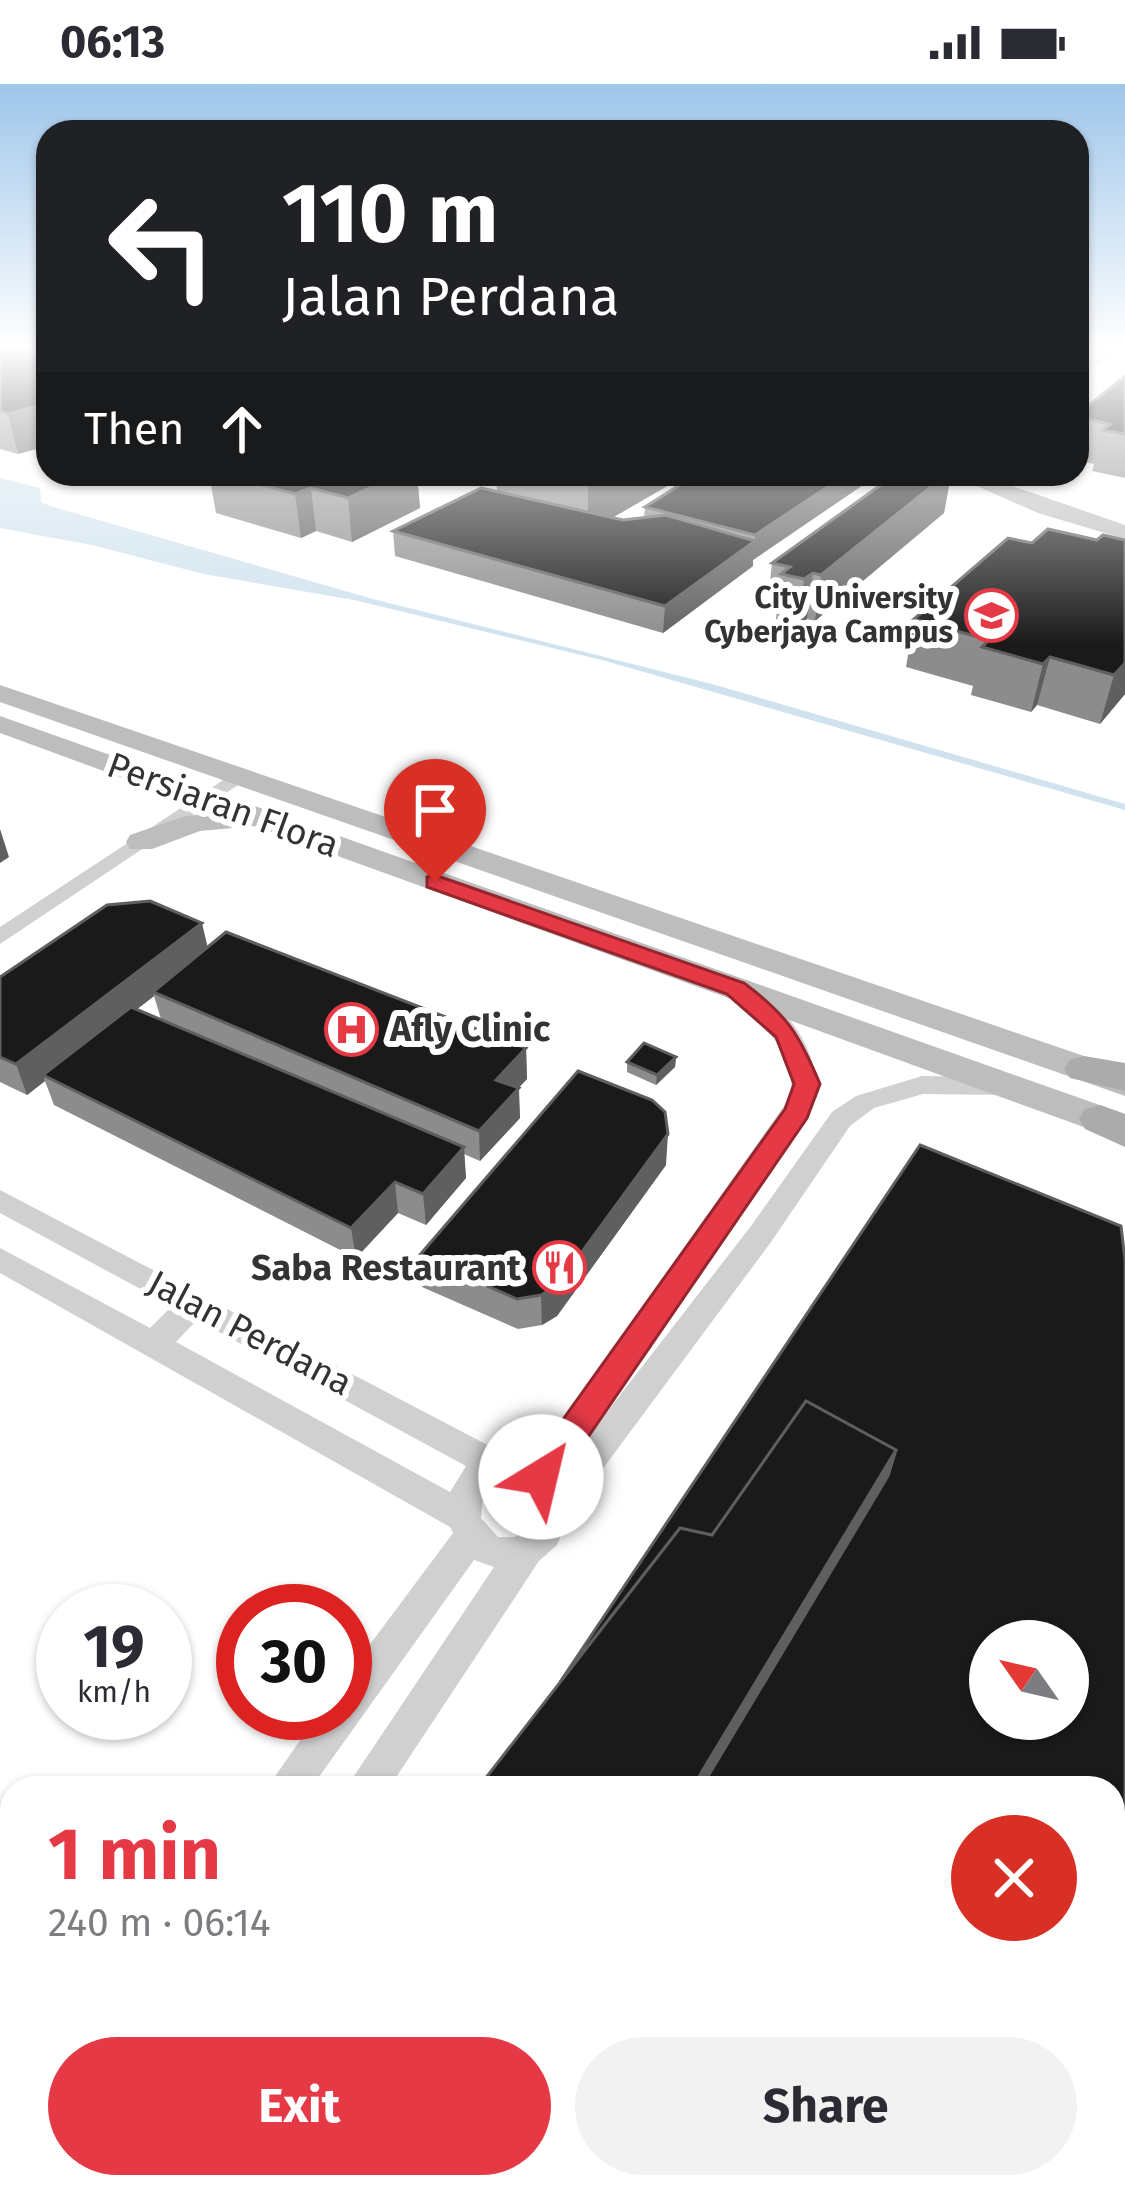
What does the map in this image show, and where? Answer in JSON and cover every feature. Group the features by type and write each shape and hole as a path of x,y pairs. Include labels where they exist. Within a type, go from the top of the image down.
{"main road":[{"path":"990,486 1125,532"},
{"path":"1027,486 1125,520"},
{"name":"Persiaran Flora","path":"0,693 1084,1069"},
{"name":"Persiaran Flora","path":"0,724 1117,1126"},
{"path":"140,775 149,792 136,834 196,822 241,821 284,828"},
{"path":"1084,1069 1125,1080"}],"street":[{"path":"0,915 230,771"},
{"path":"0,938 136,834"},
{"path":"374,1776 529,1546 552,1524 549,1491 804,1097 804,1069 787,1035 771,1015 735,988"},
{"path":"549,1491 760,1234 842,1119 865,1102 922,1085 1008,1086"},
{"name":"Jalan Perdana","path":"0,1201 498,1468 526,1468 549,1491"},
{"path":"64,1293 104,1255"},
{"name":"Jalan Perdana","path":"0,1258 155,1343 466,1526 497,1550 529,1546"},
{"path":"155,1343 194,1303"},
{"path":"372,1669 466,1526 462,1503 474,1480 498,1468"},
{"path":"296,1776 323,1740"}],"water":[{"path":"0,478 40,488 41,502 50,506 373,599 712,684 1125,804 1125,810 602,660 354,600 204,574 92,545 0,528"}],"building":[{"path":"266,486 374,486 348,498 311,488 295,494"},
{"path":"678,486 829,486 755,535 645,507"},
{"path":"879,486 932,486 821,575 813,573 804,579 781,574 790,567 772,563"},
{"path":"481,488 623,520 666,515 755,541 665,606 393,531"},
{"path":"1048,529 1097,540 1103,535 1125,540 1125,663 1114,675 1050,657 1043,664 982,647 989,640 914,619 1008,538 1032,543"},
{"path":"150,901 202,923 16,1064 0,1057 0,977 107,905"},
{"path":"226,932 526,1048 496,1080 519,1088 479,1131 153,992"},
{"path":"131,1007 464,1147 423,1194 395,1182 351,1228 43,1075"},
{"path":"644,1043 676,1057 657,1075 627,1062"},
{"path":"578,1071 652,1100 665,1112 668,1134 557,1286 541,1295 517,1299 419,1256"},
{"path":"920,1145 1121,1226 1125,1260 1125,1776 708,1776 888,1476 896,1450 806,1401 712,1535 680,1528 560,1682"},
{"path":"806,1401 896,1450 699,1776 487,1776 680,1528 712,1535"}],"place":[{"name":"City University Cyberjaya Campus","path":"992,615"},
{"name":"Afly Clinic","path":"351,1029"},
{"name":"Saba Restaurant","path":"560,1268"}],"route":[{"path":"435,882 735,988 771,1015 787,1035 807,1084 797,1112 541,1477"}]}
